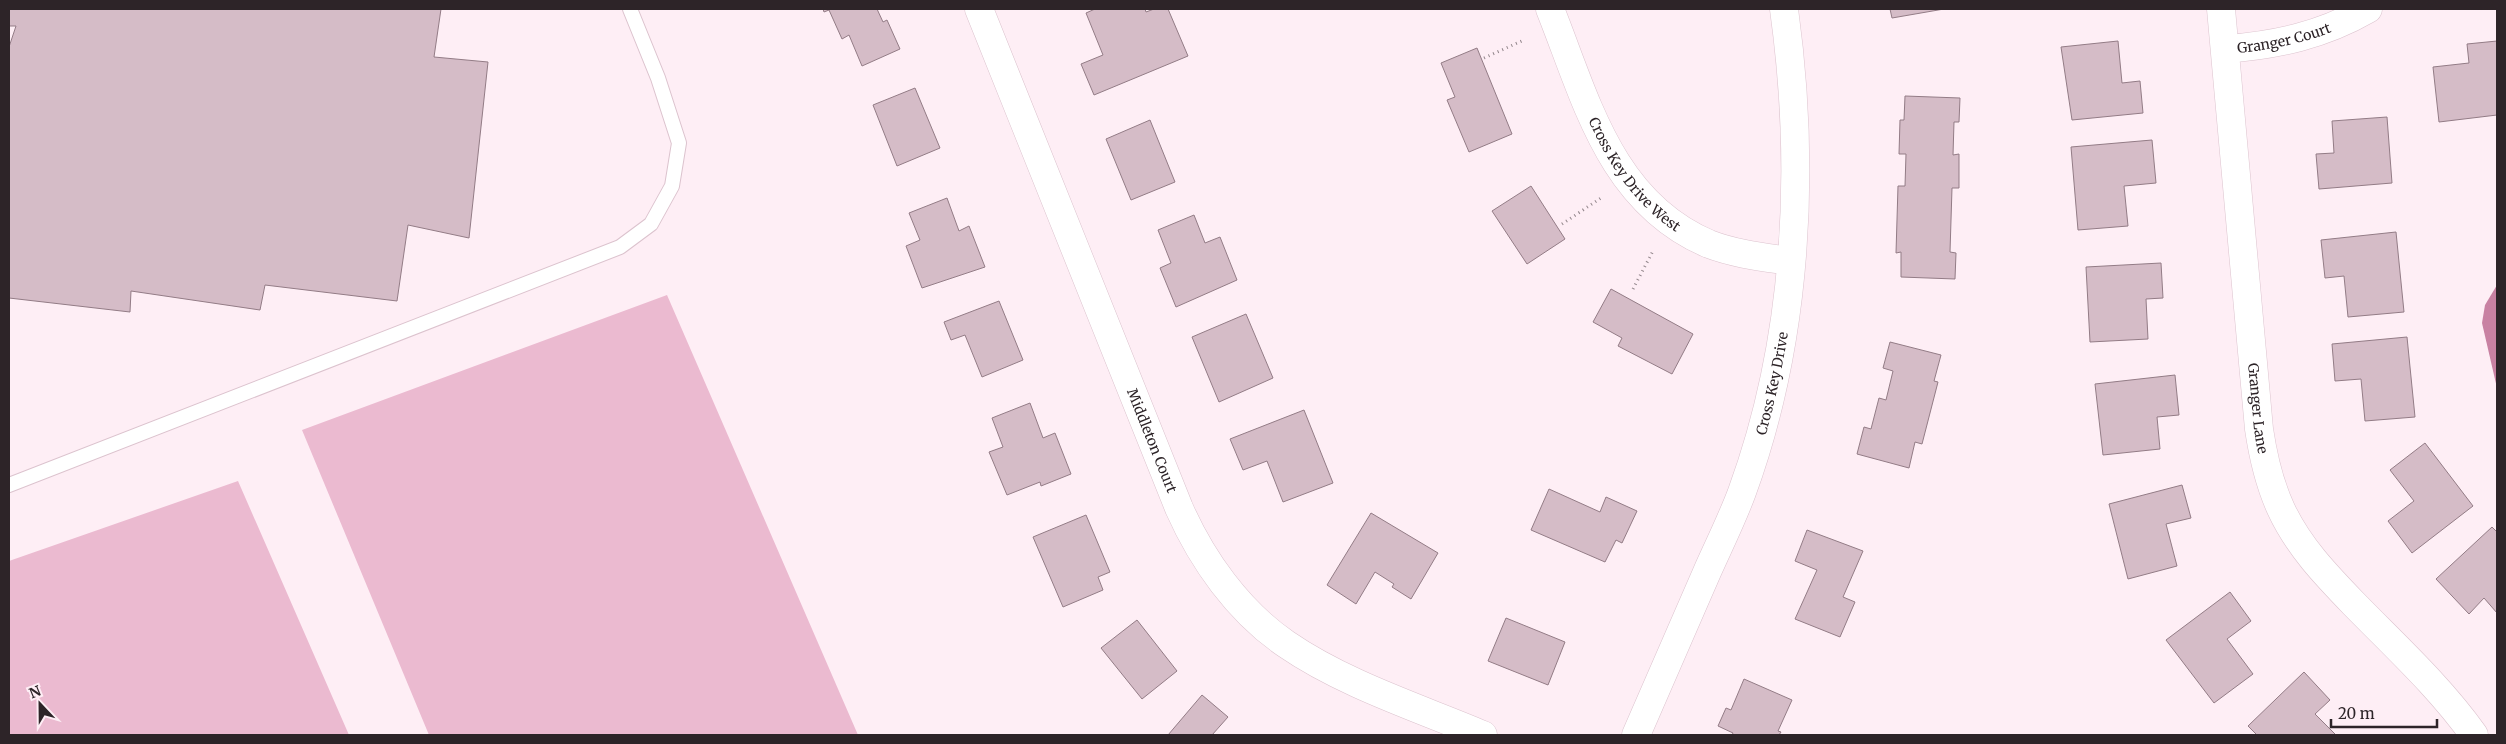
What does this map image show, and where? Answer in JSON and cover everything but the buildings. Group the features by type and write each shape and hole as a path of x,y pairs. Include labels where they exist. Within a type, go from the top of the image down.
{"street":[{"name":"Middleton Court","path":"979,9 1179,508 1194,539 1213,569 1245,608 1286,644 1346,677 1483,735"},
{"name":"Cross Key Drive West","path":"1550,9 1607,150 1638,194 1678,228 1709,244 1743,254 1790,261"},
{"name":"Cross Key Drive","path":"1636,735 1742,492 1761,427 1780,345 1790,261 1795,190 1795,124 1784,9"},
{"name":"Granger Lane","path":"2221,9 2258,429 2264,461 2275,494 2296,537 2311,557 2444,697 2474,735"},
{"name":"Granger Court","path":"2226,49 2261,47 2312,35 2345,22 2368,9"}],"lane":[{"path":"9,485 620,247 651,224 672,186 679,143 658,78 630,9"}],"path":[{"path":"1484,58 1524,40"},
{"path":"1562,224 1601,198"},
{"path":"1633,289 1652,251"}],"shaded area":[{"path":"2497,285 2497,388 2482,323 2485,305"},
{"path":"667,295 858,735 429,735 302,430"},
{"path":"238,481 349,735 9,735 9,561"}]}
